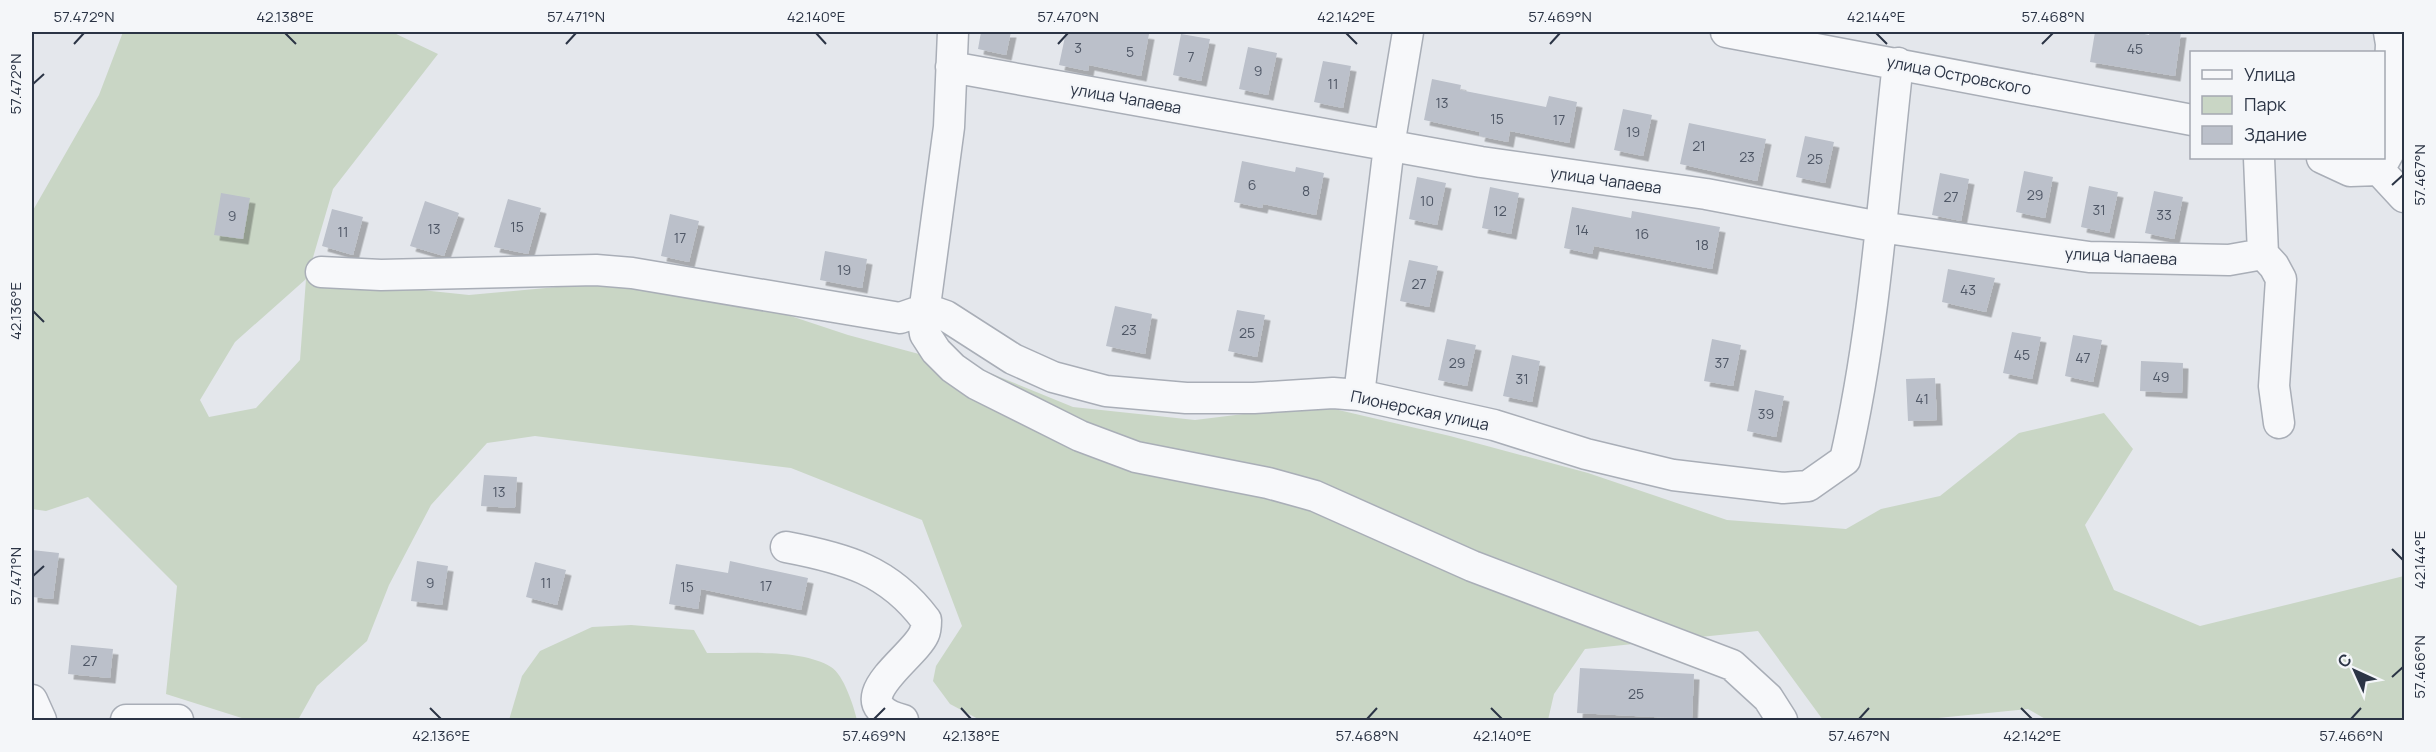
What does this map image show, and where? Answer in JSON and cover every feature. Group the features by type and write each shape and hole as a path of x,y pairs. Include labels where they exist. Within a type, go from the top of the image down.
{"street":[{"path":"953,32 949,127 923,321 925,334 936,351 953,368 976,384 1080,436 1137,458 1269,483 1315,496 1472,566 1732,665 1768,698 1782,720"},
{"path":"1359,395 1389,146 1408,32"},
{"name":"улица Островского","path":"1726,32 2190,120"},
{"path":"2379,170 2396,139 2398,127 2387,95 2395,39"},
{"path":"1880,227 1898,63"},
{"name":"улица Чапаева","path":"951,67 1481,162 1706,194 1880,227 2089,257 2229,260 2263,254"},
{"path":"2259,159 2263,254 2274,266 2281,279 2274,386 2279,423"},
{"path":"2324,159 2350,171 2379,170 2404,197"},
{"name":"Пионерская улица","path":"926,309 946,316 995,348 1043,372 1106,391 1186,398 1254,398 1333,393 1359,395 1494,425 1586,454 1673,475 1783,488 1808,486 1845,460 1872,323 1880,227"},
{"path":"321,272 381,275 596,270 632,273 900,318 926,309"},
{"path":"786,547 836,556 868,570 907,599 926,620 926,632 917,646 879,687 877,697 880,709 891,717 903,720"},
{"path":"32,700 40,720"},
{"path":"126,720 178,720"}],"green space":[{"path":"123,32 392,32 438,54 333,189 307,278 469,295 611,282 742,300 848,335 990,373 1073,407 1195,420 1317,405 1450,436 1588,473 1727,520 1846,529 1881,509 1940,496 2019,433 2104,413 2133,449 2085,525 2114,590 2200,626 2404,576 2404,720 2047,720 2028,709 1918,720 1823,720 1758,631 1585,649 1554,694 1548,720 980,720 950,704 933,681 936,666 962,626 922,520 791,468 535,436 487,443 431,505 389,585 367,641 317,686 298,720 248,720 166,694 177,586 88,497 46,511 32,509 32,212 99,95","holes":["306,279 300,360 256,408 209,417 200,400 235,342"]},
{"path":"631,625 694,630 707,653 788,654 818,661 831,667 840,677 857,720 509,720 522,676 540,651 592,627"}],"building":[{"path":"981,32 1011,32 1006,55 978,49"},
{"path":"1066,32 1149,34 1141,76 1089,65 1088,71 1059,65"},
{"path":"2095,32 2135,32 2149,35 2150,32 2181,32 2175,76 2090,62"},
{"path":"1181,34 1210,39 1201,81 1173,75"},
{"path":"1248,47 1277,53 1268,95 1239,89"},
{"path":"1323,61 1351,66 1343,108 1314,102"},
{"path":"1432,79 1461,85 1460,90 1546,107 1549,96 1577,102 1569,143 1510,131 1508,142 1479,136 1480,132 1424,120"},
{"path":"1623,109 1652,115 1643,156 1614,150"},
{"path":"1689,123 1766,139 1757,181 1680,164"},
{"path":"1805,136 1834,142 1825,183 1796,177"},
{"path":"1242,161 1295,172 1296,167 1324,173 1316,215 1263,204 1262,208 1234,202"},
{"path":"2024,171 2053,177 2045,218 2016,212"},
{"path":"1940,173 1969,179 1961,221 1932,215"},
{"path":"1417,177 1446,183 1437,225 1409,219"},
{"path":"2089,186 2118,192 2109,233 2081,227"},
{"path":"1490,187 1519,193 1511,234 1482,228"},
{"path":"2154,191 2183,197 2174,239 2145,233"},
{"path":"221,193 250,198 243,239 214,235"},
{"path":"508,199 541,208 528,254 494,247"},
{"path":"425,201 459,213 444,256 410,246"},
{"path":"1572,207 1631,218 1632,211 1720,227 1712,269 1594,246 1592,254 1564,248"},
{"path":"332,209 363,217 353,255 322,246"},
{"path":"670,214 699,221 689,262 661,256"},
{"path":"825,251 867,259 862,288 820,280"},
{"path":"1409,260 1438,266 1429,307 1400,301"},
{"path":"1948,269 1995,278 1986,312 1942,302"},
{"path":"1115,306 1152,314 1145,354 1106,346"},
{"path":"1237,310 1265,315 1257,357 1228,351"},
{"path":"2012,332 2041,337 2032,379 2003,373"},
{"path":"2073,335 2102,340 2093,382 2065,376"},
{"path":"1447,339 1476,345 1467,386 1438,380"},
{"path":"1712,339 1741,345 1733,386 1704,381"},
{"path":"1512,355 1540,361 1532,402 1503,396"},
{"path":"2141,361 2183,363 2182,393 2140,391"},
{"path":"1935,378 1937,420 1908,421 1906,379"},
{"path":"1755,390 1784,396 1776,437 1747,431"},
{"path":"484,475 517,477 515,508 481,506"},
{"path":"32,550 59,553 53,599 32,597"},
{"path":"417,561 448,566 442,605 411,601"},
{"path":"730,561 808,578 801,610 701,589 698,609 669,604 676,564 728,573"},
{"path":"535,562 566,570 557,605 526,597"},
{"path":"71,645 113,649 110,678 68,674"},
{"path":"1580,668 1694,674 1692,719 1577,713"}]}
